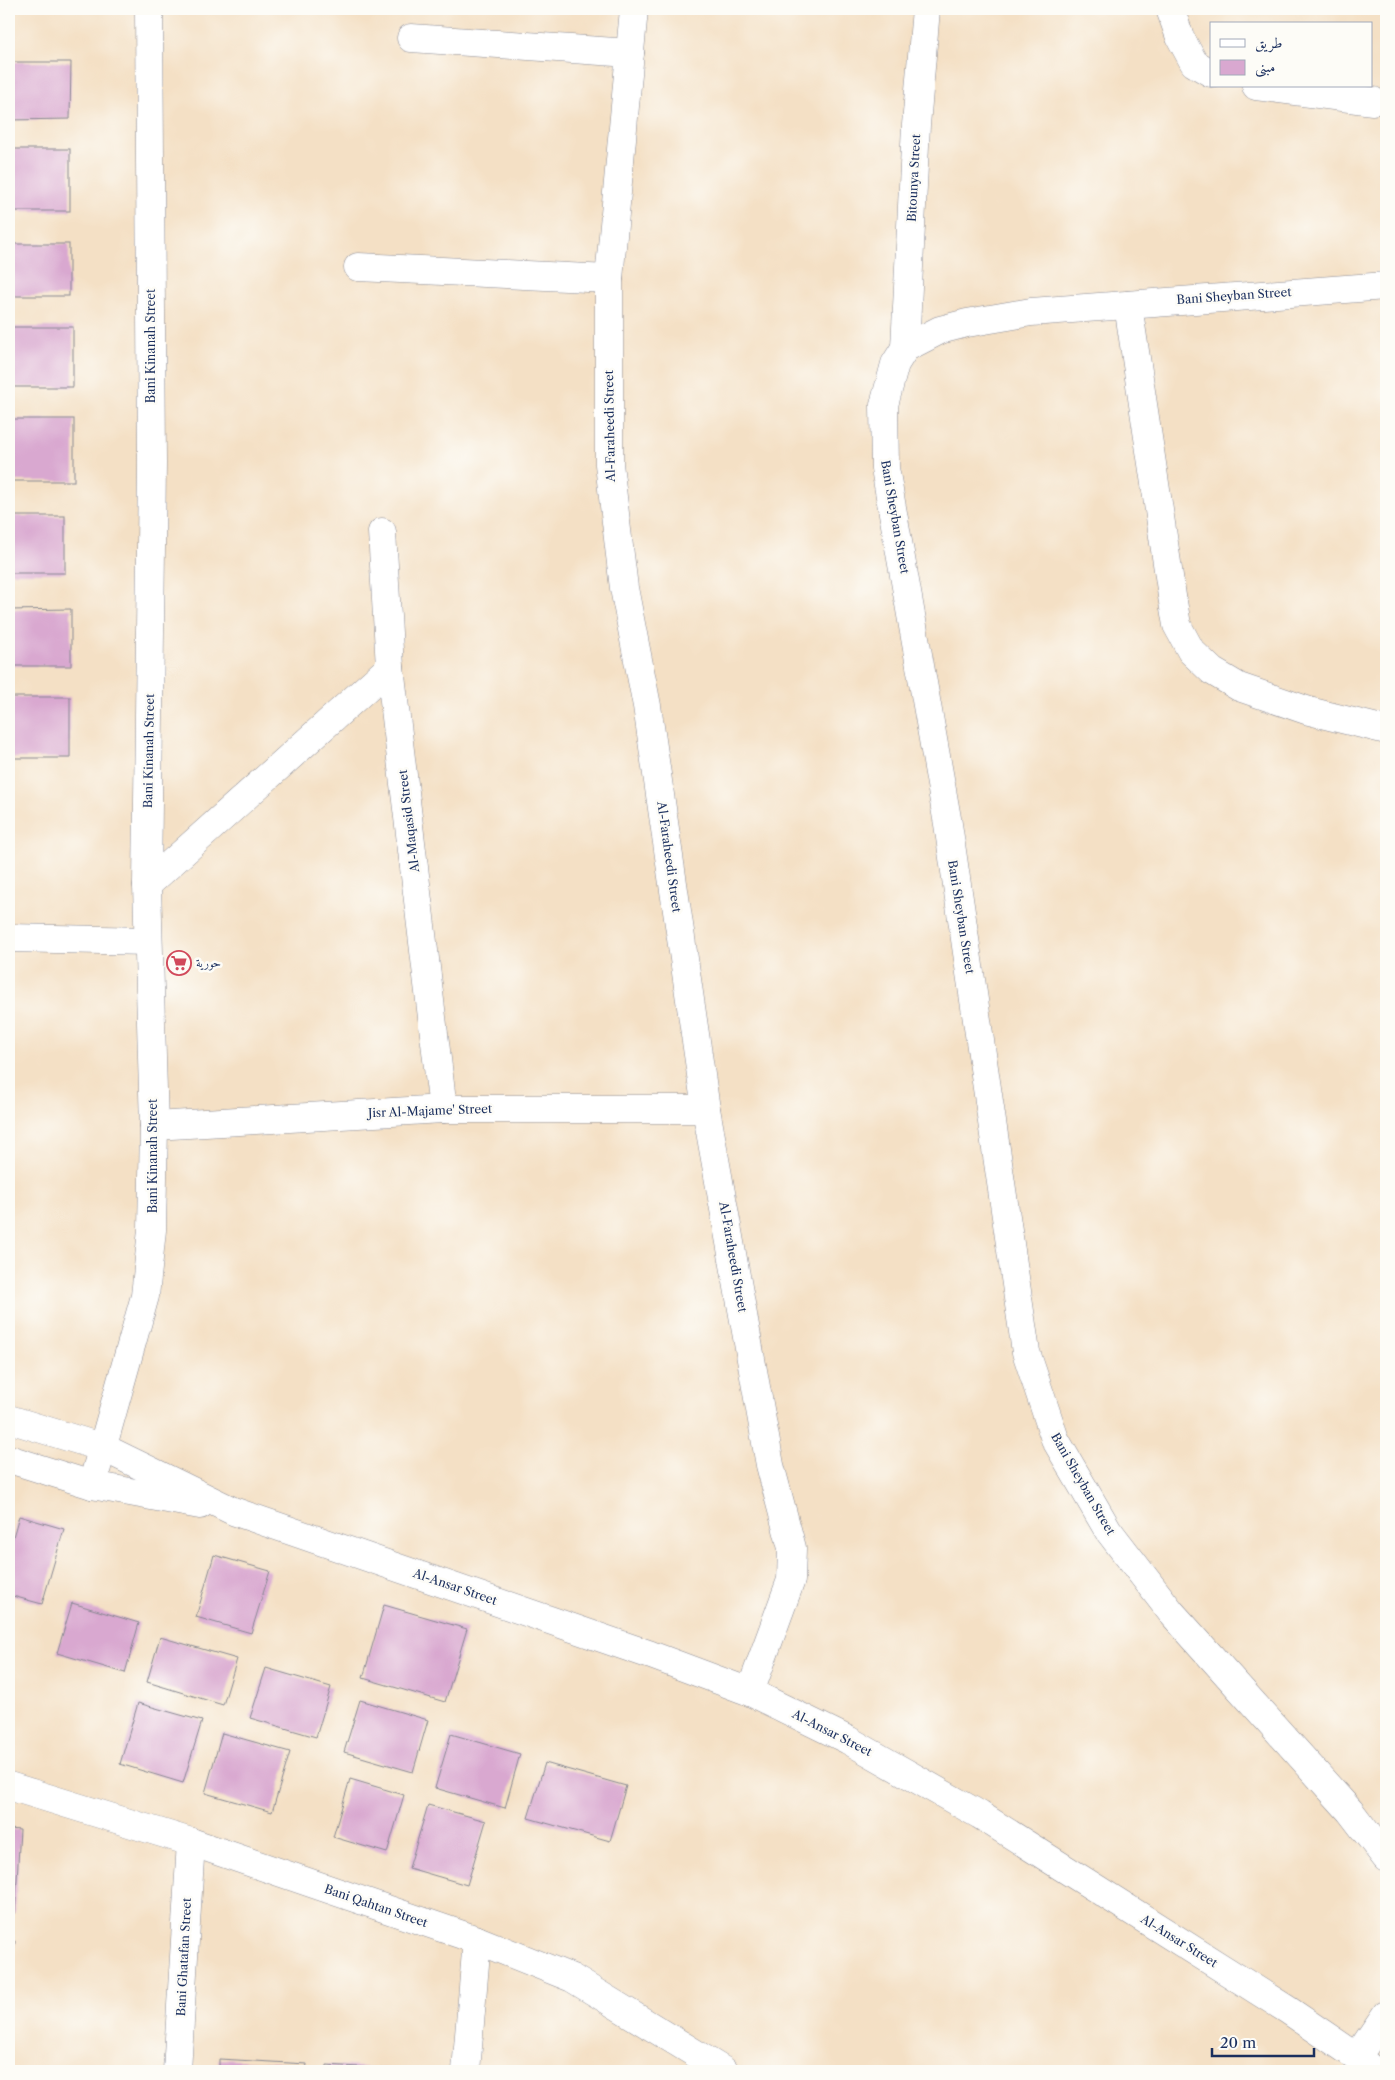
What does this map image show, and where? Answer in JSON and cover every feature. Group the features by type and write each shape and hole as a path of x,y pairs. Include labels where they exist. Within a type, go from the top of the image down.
{"street":[{"name":"Bani Kinanah Street","path":"92,1485 104,1448 145,1296 152,1230 154,1126 147,885 152,463 149,9"},
{"name":"Al-Faraheedi Street","path":"634,9 610,279 609,464 624,588 646,706 706,1108 770,1464 792,1548 791,1580 750,1692"},
{"name":"Bitounya Street","path":"905,348 916,125 926,9"},
{"path":"1170,9 1180,37 1194,62 1210,72"},
{"path":"411,38 630,53"},
{"path":"1272,88 1373,101"},
{"path":"358,267 610,279"},
{"name":"Bani Sheyban Street","path":"1386,286 1031,312 967,323 940,330 905,348 895,364 884,405 884,468 948,824 1026,1352 1055,1440 1108,1530 1171,1612 1350,1811 1386,1858"},
{"path":"1128,305 1172,596 1178,625 1191,651 1212,671 1239,686 1309,711 1386,730"},
{"name":"Al-Maqasid Street","path":"382,532 390,667 443,1109"},
{"path":"147,885 390,667"},
{"path":"9,938 148,940"},
{"name":"Jisr Al-Majame' Street","path":"154,1126 443,1109 706,1108"},
{"name":"Al-Ansar Street","path":"9,1419 104,1448 233,1511 652,1655 750,1692 848,1740 980,1815 1271,1999 1366,2064"},
{"name":"Al-Ansar Street","path":"9,1460 92,1485 233,1511"},
{"name":"Bani Qahtan Street","path":"9,1786 191,1842 477,1940 572,1978 724,2071"},
{"name":"Bani Ghatafan Street","path":"177,2071 191,1842"},
{"path":"466,2071 477,1940"},
{"path":"1366,2064 1386,2014"}],"building":[{"path":"9,62 71,62 70,119 9,120"},
{"path":"9,149 70,149 70,211 9,211"},
{"path":"9,244 69,244 69,296 9,296"},
{"path":"9,327 73,327 73,387 9,387"},
{"path":"9,419 74,419 74,481 9,481"},
{"path":"9,516 65,516 65,573 9,573"},
{"path":"71,609 71,666 9,666 9,610"},
{"path":"9,697 70,697 70,758 9,758"},
{"path":"19,1516 64,1529 42,1604 9,1595 9,1551"},
{"path":"214,1555 270,1571 251,1633 196,1617"},
{"path":"72,1603 139,1623 125,1673 57,1653"},
{"path":"384,1605 467,1629 445,1702 363,1678"},
{"path":"160,1637 237,1659 223,1705 147,1682"},
{"path":"266,1668 331,1687 316,1737 250,1718"},
{"path":"360,1700 428,1720 413,1772 344,1752"},
{"path":"138,1703 202,1721 183,1783 120,1764"},
{"path":"222,1733 290,1752 272,1812 205,1793"},
{"path":"451,1734 520,1754 505,1808 435,1788"},
{"path":"545,1763 626,1786 610,1841 528,1818"},
{"path":"350,1779 404,1795 387,1853 333,1837"},
{"path":"428,1805 486,1821 467,1885 409,1868"},
{"path":"9,1829 20,1830 15,1913 9,1912"},
{"path":"9,1941 15,1941 11,1990 9,1990"},
{"path":"219,2059 307,2064 306,2071 219,2071"},
{"path":"327,2065 406,2070 406,2071 327,2071"}],"place":[{"name":"حورية","path":"179,963"}]}
